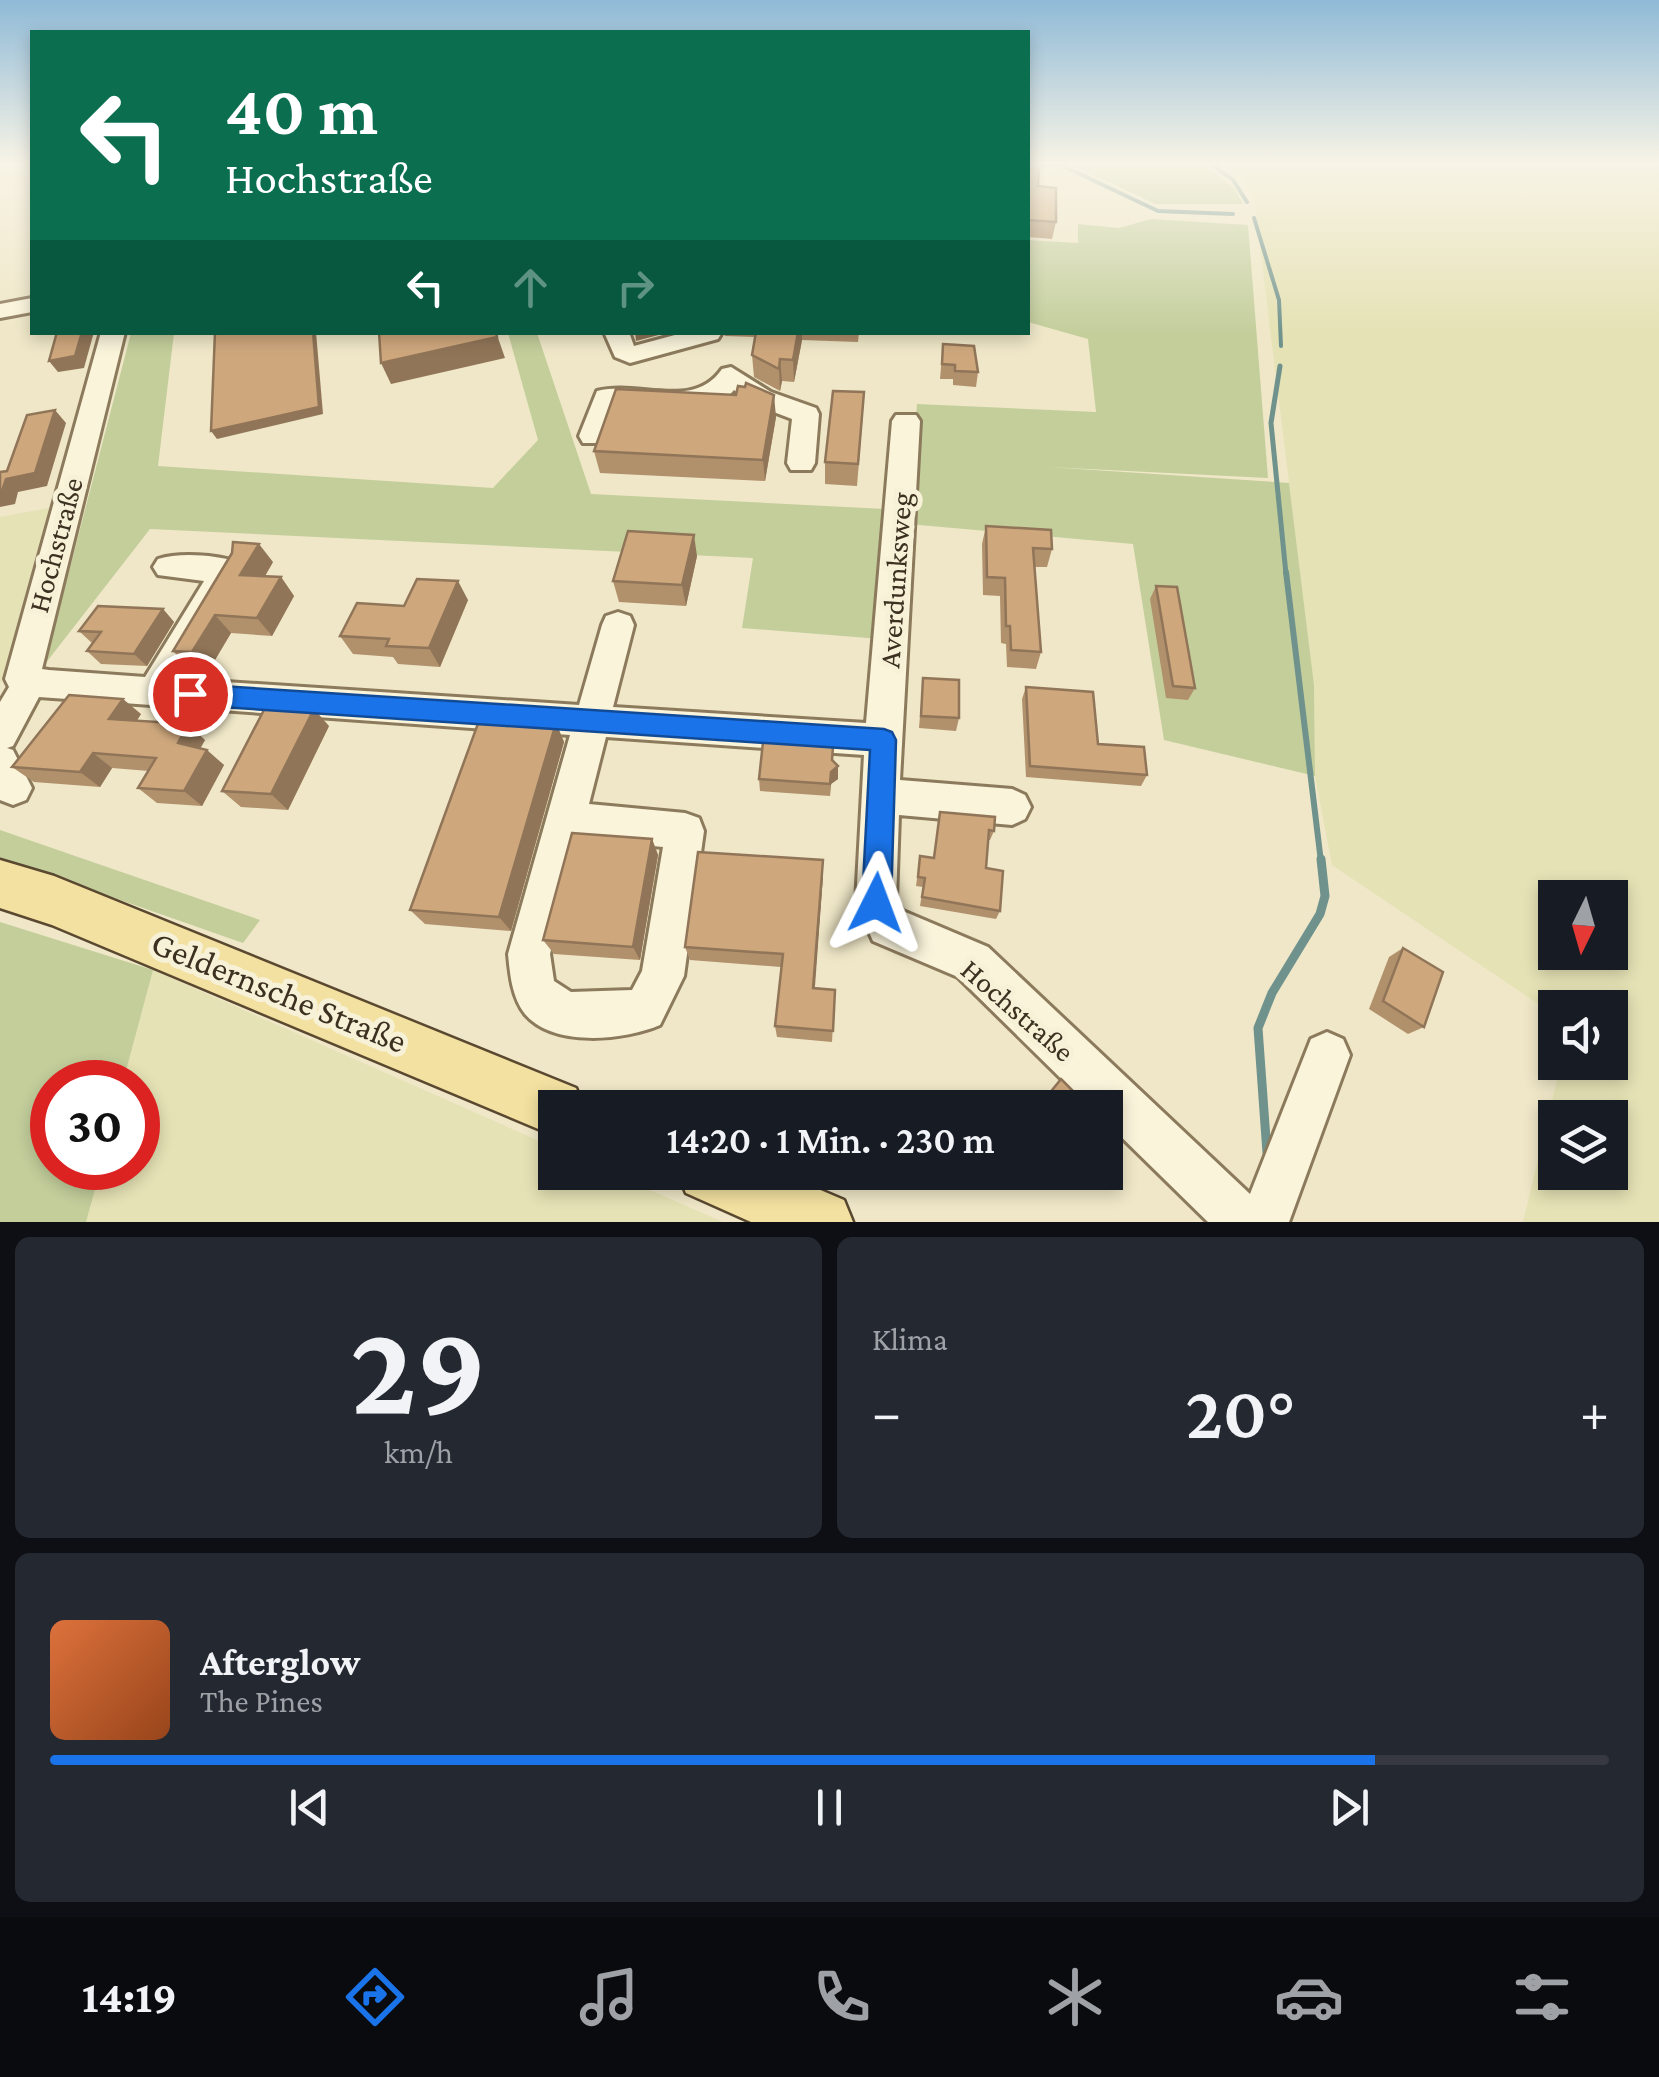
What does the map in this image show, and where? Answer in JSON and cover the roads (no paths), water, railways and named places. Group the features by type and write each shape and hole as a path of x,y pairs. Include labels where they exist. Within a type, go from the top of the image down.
{"main road":[{"name":"Geldernsche Straße","path":"0,884 54,901 538,1101"},
{"path":"748,1190 822,1222"}],"street":[{"path":"0,311 30,305"},
{"name":"Hochstraße","path":"30,681 22,679 22,667 112,335"},
{"path":"617,335 624,352 630,355 705,335"},
{"path":"710,335 731,375 762,398 806,414 801,463"},
{"path":"594,436 606,397 708,400 724,390 731,375"},
{"name":"Averdunksweg","path":"884,740 906,421"},
{"path":"154,692 227,570 169,567"},
{"path":"566,820 685,831 663,976 645,1010 612,1016 555,1011 537,996 529,954 618,624"},
{"path":"0,735 30,681 884,740"},
{"name":"Hochstraße","path":"884,740 876,903 888,926 973,962 1244,1222"},
{"path":"883,796 1012,807"},
{"path":"1264,1222 1327,1056"}],"waterway":[{"path":"1255,220 1279,300 1281,346"},
{"path":"1280,366 1271,423 1286,574"},
{"path":"1286,572 1321,862"},
{"path":"1267,1153 1258,1028 1272,993 1320,914 1325,896 1321,859"}]}
